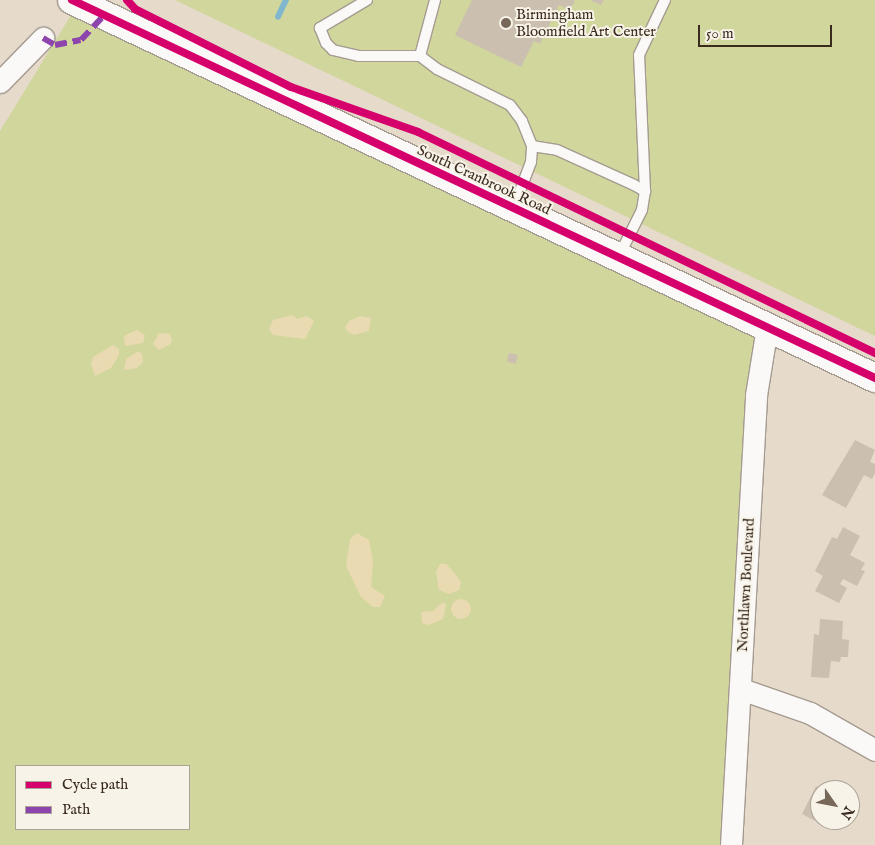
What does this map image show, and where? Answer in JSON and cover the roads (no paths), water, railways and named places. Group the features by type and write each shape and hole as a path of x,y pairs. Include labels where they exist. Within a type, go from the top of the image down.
{"street":[{"name":"South Cranbrook Road","path":"79,2 875,378"},
{"path":"0,82 44,38"},
{"name":"Northlawn Boulevard","path":"731,845 756,395 767,327"},
{"path":"741,689 801,709 875,750"}],"lane":[{"path":"367,0 320,28 326,43 333,50 358,56 420,56 437,69 510,105 522,121 532,146 531,162 513,208"},
{"path":"420,56 436,0"},
{"path":"618,257 642,210 645,191 639,55 665,0"},
{"path":"532,146 556,150 645,191"}],"waterway":[{"path":"278,17 286,0"}],"place":[{"name":"Birmingham Bloomfield Art Center","path":"506,23"}]}
